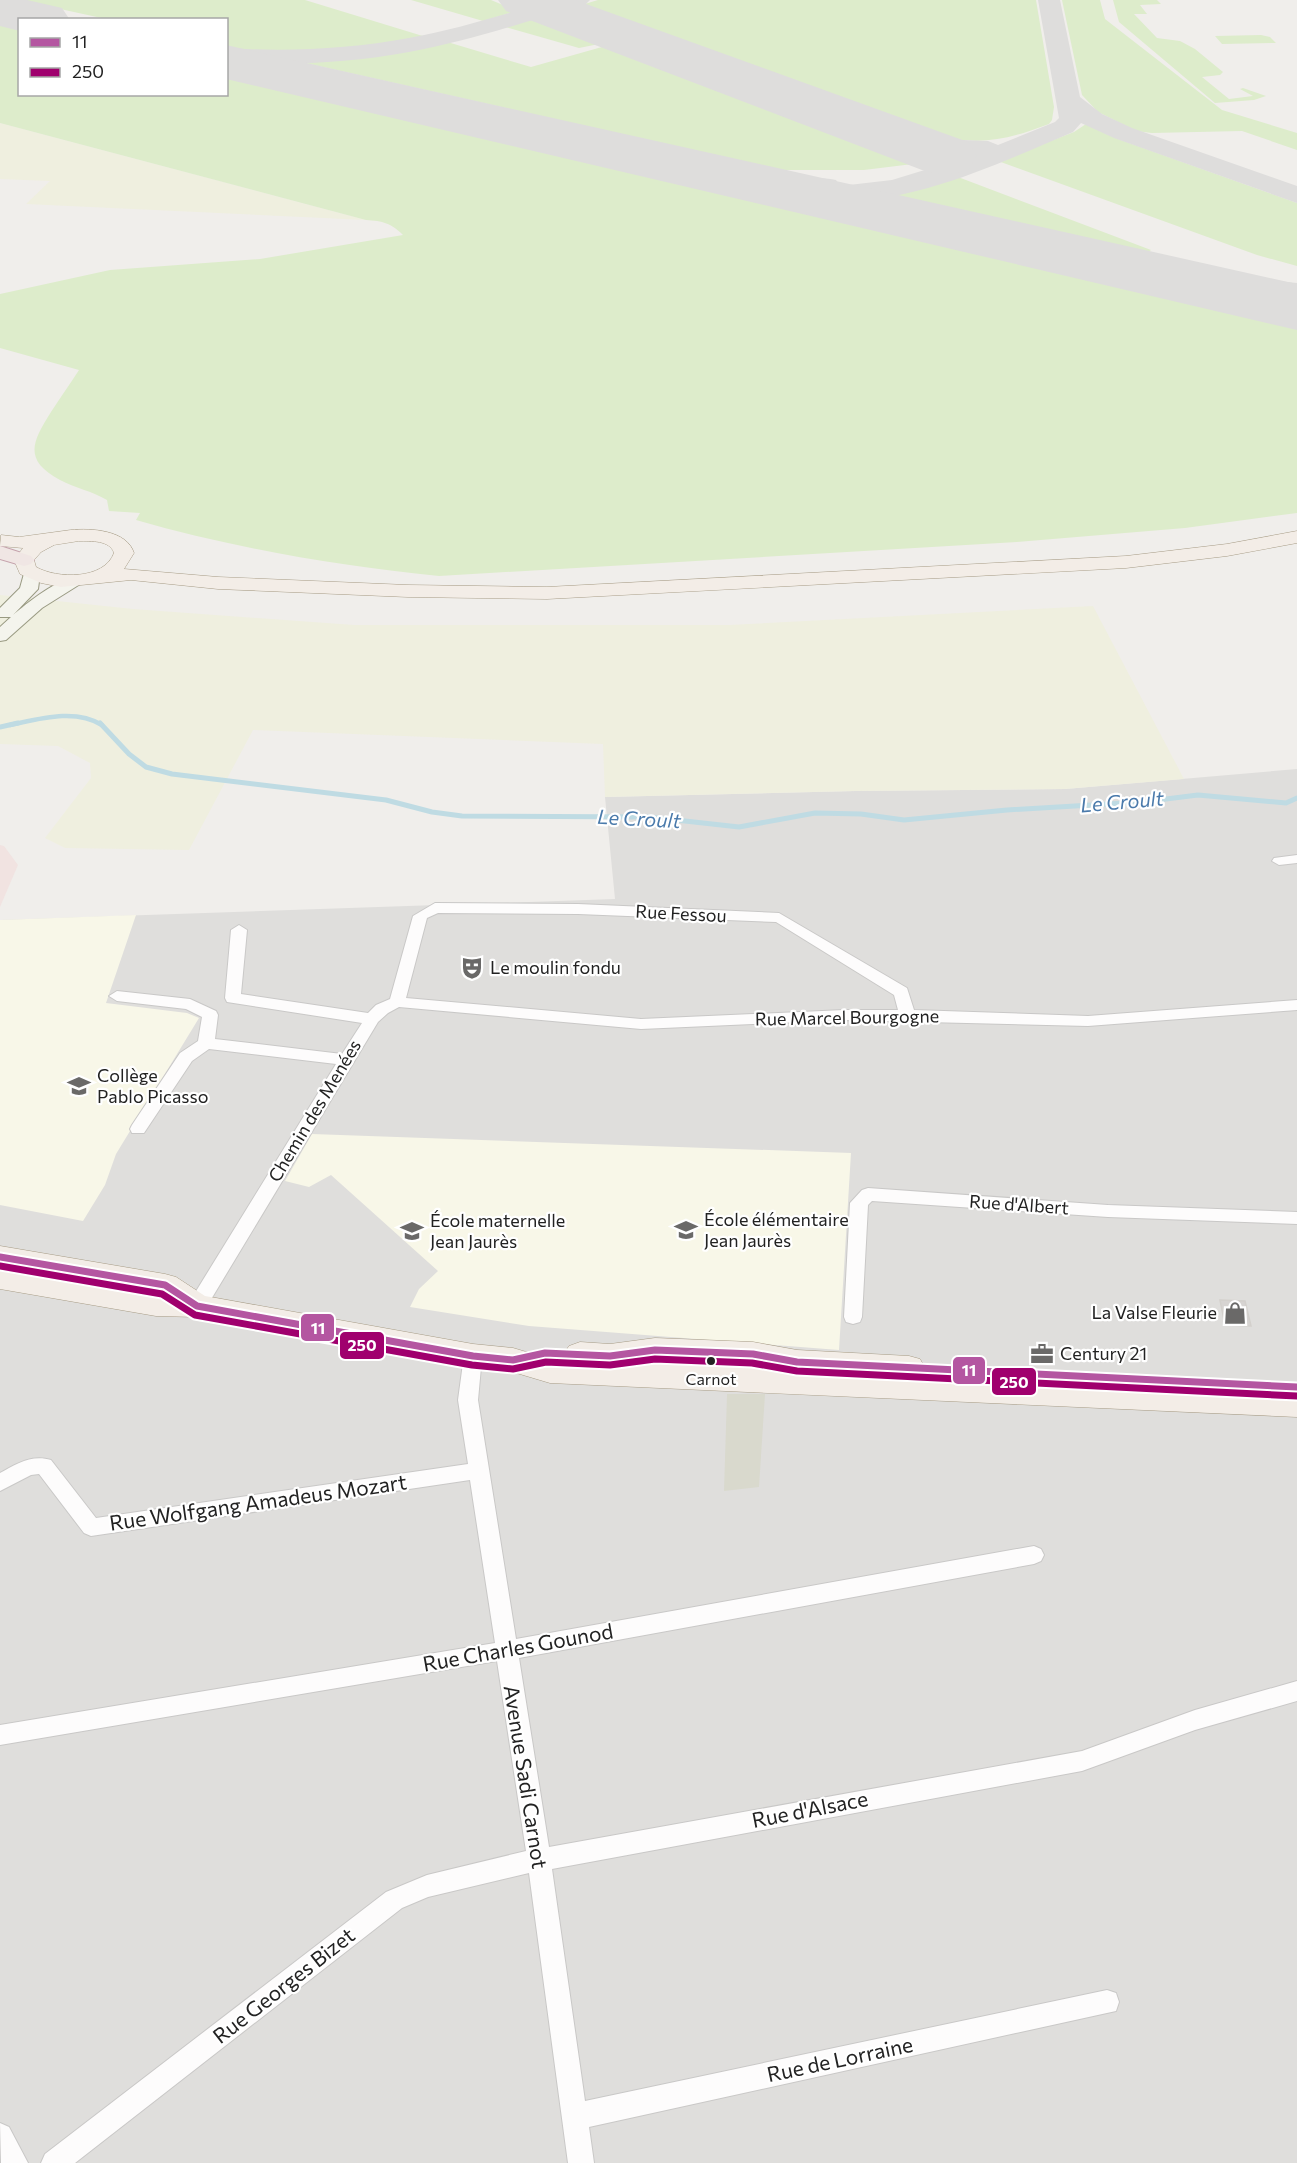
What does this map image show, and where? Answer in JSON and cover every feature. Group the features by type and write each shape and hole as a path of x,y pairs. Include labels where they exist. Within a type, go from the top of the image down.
{"highway":[{"path":"0,544 28,567"}],"main road":[{"path":"0,544 79,535 99,536 116,542 122,547 124,554 114,568 83,579 36,604 0,636"},
{"path":"28,567 51,580 131,574 218,583 408,591 547,593 886,577 1126,562 1227,550 1297,537"},
{"path":"0,618 29,589 28,553 50,540"},
{"path":"124,554 196,570 333,587"},
{"path":"0,1257 165,1285 198,1306"},
{"path":"0,1278 156,1305 198,1306 473,1356 513,1360 550,1371 1297,1404"},
{"path":"513,1360 545,1353 610,1356 655,1350 753,1354 797,1362 1297,1387"}],"street":[{"path":"1279,861 1297,860"},
{"name":"Rue Fessou","path":"397,1002 420,916 435,908 567,909 779,918 901,992 907,1015"},
{"path":"238,930 233,998 372,1019"},
{"path":"117,996 190,1004 210,1015 206,1043"},
{"name":"Rue Marcel Bourgogne","path":"397,1002 641,1024 844,1015 1088,1021 1297,1005"},
{"name":"Chemin des Menées","path":"198,1306 345,1060 372,1019 382,1009 397,1002"},
{"path":"138,1129 186,1057 206,1043 345,1060"},
{"name":"Rue d'Albert","path":"853,1317 858,1203 868,1194 1108,1211 1297,1218"},
{"name":"Avenue Sadi Carnot","path":"473,1356 467,1394 539,1860 581,2163"},
{"name":"Rue Wolfgang Amadeus Mozart","path":"0,1483 28,1467 44,1466 91,1527 478,1471"},
{"name":"Rue Charles Gounod","path":"0,1735 505,1651 1034,1556"},
{"name":"Rue d'Alsace","path":"539,1860 1082,1761 1195,1720 1297,1691"},
{"name":"Rue Georges Bizet","path":"54,2163 394,1900 427,1886 539,1860"},
{"name":"Rue de Lorraine","path":"573,2118 1107,2002"},
{"path":"0,2136 15,2163"}],"shaded area":[{"path":"1297,769 1297,2163 0,2163 0,920 615,899 605,797 1065,789"},
{"path":"0,845 4,846 18,865 0,907"},
{"name":"Collège Pablo Picasso","path":"136,915 106,1003 187,1013 199,1018 116,1154 105,1185 83,1221 0,1205 0,920"},
{"path":"312,1134 851,1153 839,1350 529,1326 410,1307 419,1289 438,1271 331,1175 309,1187 285,1181"},
{"path":"727,1394 765,1394 759,1487 724,1491"}],"green space":[{"path":"19,0 305,0 426,37 353,49 301,53 251,51 228,47 228,18 101,18"},
{"path":"411,0 491,0 517,11 483,21"},
{"path":"598,0 1036,0 1054,107 1052,120 1049,124 1033,130 993,140 980,141 934,136 578,6"},
{"path":"1062,0 1100,0 1105,19 1222,110 1297,133 1297,150 1242,131 1152,133 1136,131 1098,112 1082,95"},
{"path":"1113,0 1157,0 1161,4 1140,5 1147,14 1134,14 1157,38 1180,41 1195,49 1223,72 1220,75 1202,77 1229,99 1253,96 1240,89 1243,88 1266,96 1254,100 1215,103 1119,22"},
{"path":"538,18 604,43 579,48 502,26"},
{"path":"0,25 18,29 18,96 228,96 228,78 1297,327 1297,513 1185,528 1017,542 439,576 362,567 248,547 136,520 140,513 109,511 107,500 60,480 40,465 34,450 39,432 79,370 0,348 0,294 110,270 260,259 403,235 391,225 382,222 366,220 0,123"},
{"path":"1261,35 1270,37 1276,43 1222,44 1215,36"},
{"path":"444,41 531,67 609,45 921,163 864,170 781,170 305,63 388,53"},
{"path":"0,123 366,220 26,204 50,181 0,179"},
{"path":"1086,124 1118,139 1297,203 1297,266 1257,255 998,161 1074,132"},
{"path":"958,177 1151,250 1147,253 904,198 900,200 893,198 895,194"},
{"path":"0,595 133,609 354,625 730,625 1093,606 1184,779 1065,789 605,797 603,744 253,730 189,850 65,848 45,838 91,778 90,763 58,746 0,744"}],"building":[{"name":"La Valse Fleurie","path":"1220,1300 1245,1301 1251,1326 1225,1325"}],"waterway":[{"name":"Le Croult","path":"10,725 57,716 80,717 102,725"},
{"name":"Le Croult","path":"0,727 18,723"},
{"name":"Le Croult","path":"102,725 129,754 146,767 172,774 386,800 432,812 462,816 649,817 739,827 815,813 861,814 904,820 1007,810 1142,802 1198,795 1286,803 1297,798"}],"taxiway":[{"path":"228,55 295,57 387,49 453,35 579,0"},
{"path":"1049,0 1068,98"},
{"path":"790,190 848,194 892,188 942,175 1064,127 1071,119 1068,98"},
{"path":"1068,98 1079,110 1093,119 1123,133 1297,195"},
{"path":"904,141 937,147 988,149"},
{"path":"739,179 794,186 827,186"},
{"path":"1180,280 1297,292"}],"runway":[{"path":"525,0 945,156"},
{"path":"0,10 34,18"},
{"path":"228,62 1297,307"}],"transit line":[{"name":"11","path":"0,1257 165,1285 197,1306 473,1356 513,1360 545,1353 610,1356 655,1350 753,1354 797,1362 1297,1387"},
{"name":"250","path":"0,1266 162,1294 195,1315 472,1365 513,1369 546,1362 610,1365 655,1359 752,1363 797,1371 1297,1396"}],"place":[{"name":"Le moulin fondu","path":"472,968"},
{"name":"Collège Pablo Picasso","path":"79,1086"},
{"name":"École élémentaire Jean Jaurès","path":"686,1230"},
{"name":"École maternelle Jean Jaurès","path":"412,1231"},
{"name":"La Valse Fleurie","path":"1235,1313"},
{"name":"Century 21","path":"1042,1354"},
{"name":"Carnot","path":"711,1361"}]}
